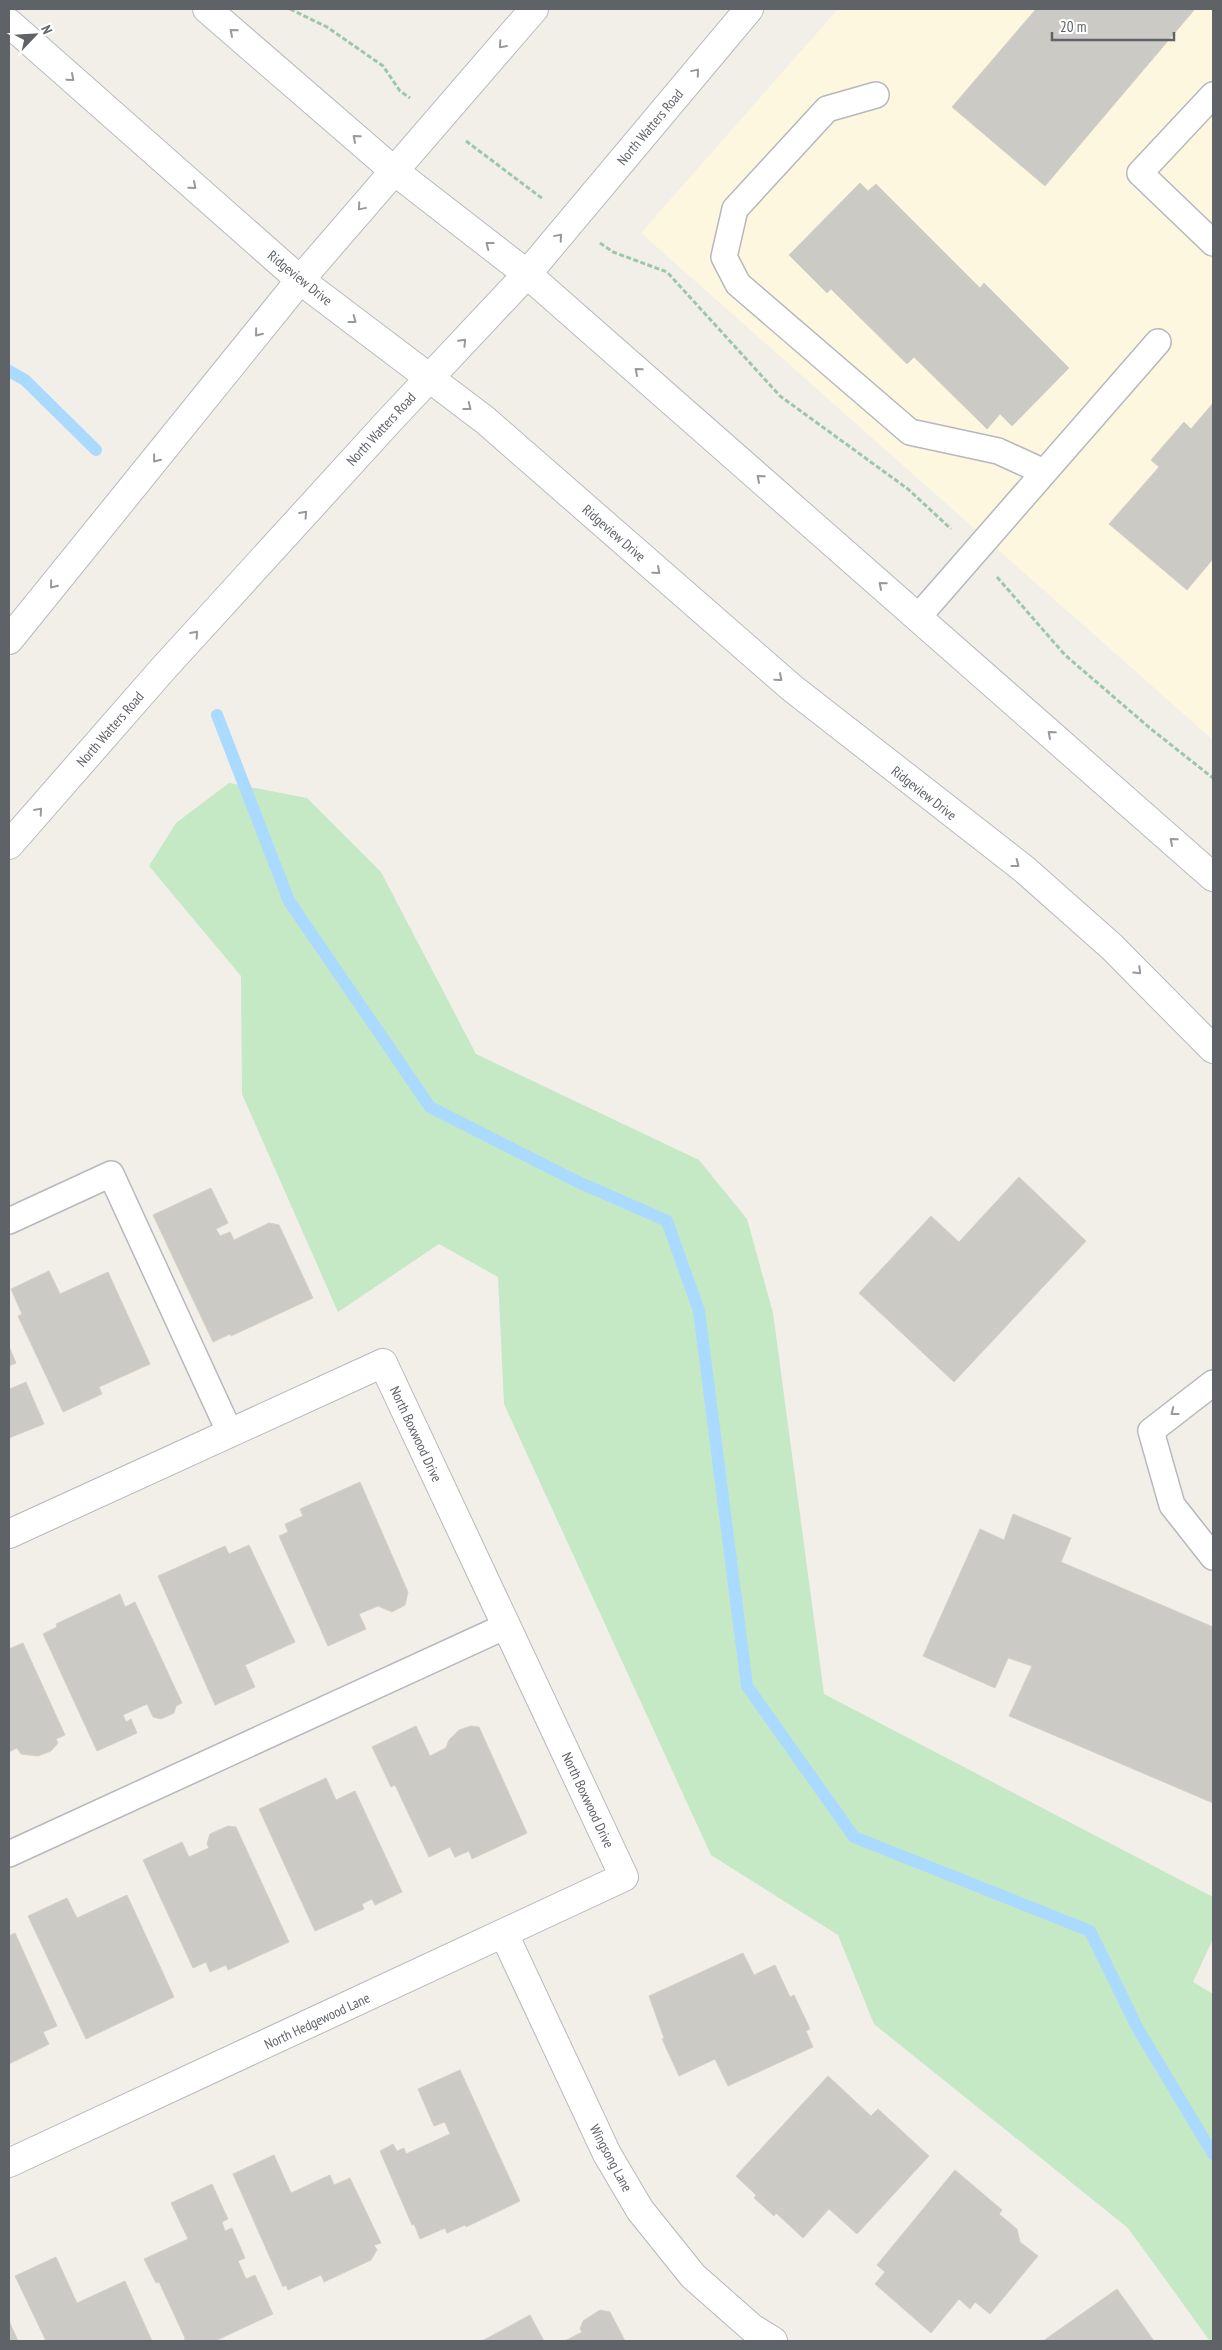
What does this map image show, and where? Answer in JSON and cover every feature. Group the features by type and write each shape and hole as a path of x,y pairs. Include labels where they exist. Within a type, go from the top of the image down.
{"main road":[{"path":"207,9 393,170 527,274 1213,876"},
{"path":"9,640 300,280 437,119 534,9"},
{"name":"North Watters Road","path":"9,845 162,670 430,377 527,274 749,9"},
{"name":"Ridgeview Drive","path":"9,23 300,280 485,420 792,688 1024,870 1153,986 1213,1049"},
{"name":"North Boxwood Drive","path":"9,1534 382,1363 624,1877"},
{"name":"North Hedgewood Lane","path":"9,2163 624,1877"},
{"name":"Wingsong Lane","path":"504,1934 607,2154 640,2210 693,2276 752,2328 773,2341"}],"lane":[{"path":"876,95 827,109 735,209 724,257 738,284 910,432 998,451 1044,472"},
{"path":"1213,95 1140,173 1213,243"},
{"path":"918,617 1158,342"},
{"path":"9,1221 111,1174 230,1432"},
{"path":"1213,1383 1151,1431 1172,1505 1213,1556"},
{"path":"9,1854 506,1626"}],"path":[{"path":"290,9 327,27 383,66 400,91 612,252 667,272 780,396 908,489 976,551 1065,655 1151,729 1213,778"}],"shaded area":[{"path":"838,9 1213,9 1213,740 641,233"}],"green space":[{"path":"229,783 307,798 381,872 476,1054 699,1160 747,1219 773,1313 824,1694 1213,1897 1213,1939 1193,1982 1213,1994 1213,2341 1210,2341 1128,2228 874,2024 838,1935 711,1855 504,1404 498,1277 439,1244 338,1312 242,1094 241,976 149,866 176,823"}],"building":[{"path":"1036,9 1195,9 1045,186 952,107"},
{"path":"860,183 868,191 876,184 980,288 984,283 1069,368 1012,426 1000,414 987,429 914,357 907,364 831,289 827,293 789,255"},
{"path":"1213,403 1213,559 1187,590 1109,524 1159,467 1151,460 1184,422 1191,429"},
{"path":"1019,1177 1086,1241 954,1382 859,1293 931,1216 959,1242"},
{"path":"211,1188 228,1223 216,1229 220,1236 230,1232 234,1240 269,1223 279,1225 313,1298 231,1336 230,1334 213,1342 153,1215"},
{"path":"49,1271 60,1294 108,1272 150,1364 99,1387 102,1394 63,1412 18,1316 22,1314 11,1289"},
{"path":"9,1346 16,1363 9,1366"},
{"path":"26,1382 44,1424 9,1438 9,1387 10,1389"},
{"path":"360,1482 408,1592 405,1605 392,1612 378,1606 359,1614 366,1629 328,1646 279,1536 288,1532 285,1524 303,1516 300,1509"},
{"path":"1013,1514 1071,1538 1061,1562 1213,1627 1213,1803 1009,1716 1032,1666 1008,1658 995,1688 923,1656 980,1529 1004,1540"},
{"path":"249,1545 295,1642 245,1665 255,1687 215,1705 158,1576 225,1546 229,1554"},
{"path":"120,1594 125,1607 135,1602 182,1703 176,1706 174,1713 161,1719 153,1717 147,1704 123,1715 126,1722 131,1719 137,1733 97,1751 43,1634 57,1627 56,1624"},
{"path":"23,1643 65,1735 56,1739 58,1743 51,1751 38,1756 21,1754 17,1748 9,1752 9,1649"},
{"path":"416,1726 430,1756 446,1748 449,1740 459,1730 471,1726 479,1727 527,1833 472,1859 469,1851 455,1857 450,1847 429,1857 395,1785 391,1787 372,1747"},
{"path":"326,1778 336,1800 355,1791 402,1892 375,1905 372,1899 362,1904 364,1909 315,1931 259,1809"},
{"path":"228,1826 236,1827 289,1942 228,1970 226,1965 210,1972 206,1962 193,1968 143,1860 182,1842 189,1857 209,1848 207,1844 210,1834"},
{"path":"127,1895 174,1997 86,2039 28,1916 67,1898 77,1918"},
{"path":"15,1933 57,2026 43,2032 49,2044 9,2064 9,1936"},
{"path":"743,1953 754,1975 775,1965 790,1997 794,1995 810,2029 806,2031 813,2047 728,2086 715,2059 679,2076 662,2039 664,2038 649,1996"},
{"path":"460,2070 520,2201 466,2227 465,2225 447,2233 445,2228 420,2239 380,2151 393,2144 397,2151 404,2148 406,2154 450,2134 445,2122 434,2126 418,2089"},
{"path":"828,2076 871,2116 878,2109 929,2156 857,2234 829,2209 803,2238 776,2213 774,2216 754,2198 756,2195 736,2176"},
{"path":"274,2155 291,2193 330,2175 334,2185 350,2178 381,2243 374,2245 377,2250 371,2260 324,2282 321,2275 288,2290 286,2285 283,2287 233,2174"},
{"path":"955,2170 1002,2210 999,2214 1017,2229 1020,2242 1038,2256 990,2314 975,2302 970,2309 959,2299 931,2333 875,2284 885,2272 877,2265"},
{"path":"212,2184 228,2219 222,2222 225,2231 232,2228 245,2258 238,2261 246,2279 255,2275 273,2314 215,2341 184,2341 185,2338 159,2282 156,2283 144,2259 188,2239 171,2203"},
{"path":"56,2257 77,2303 125,2281 152,2341 46,2341 15,2276"},
{"path":"1117,2289 1154,2341 1043,2341"},
{"path":"600,2310 610,2312 625,2341 565,2341 582,2332 580,2329 583,2321"},
{"path":"530,2315 544,2341 482,2341"},
{"path":"9,2321 18,2341 9,2341"}],"waterway":[{"path":"9,371 25,380 96,450"},
{"path":"217,715 289,901 430,1107 576,1181 667,1221 699,1311 747,1686 854,1837 1090,1931 1138,2029 1213,2154"}]}
